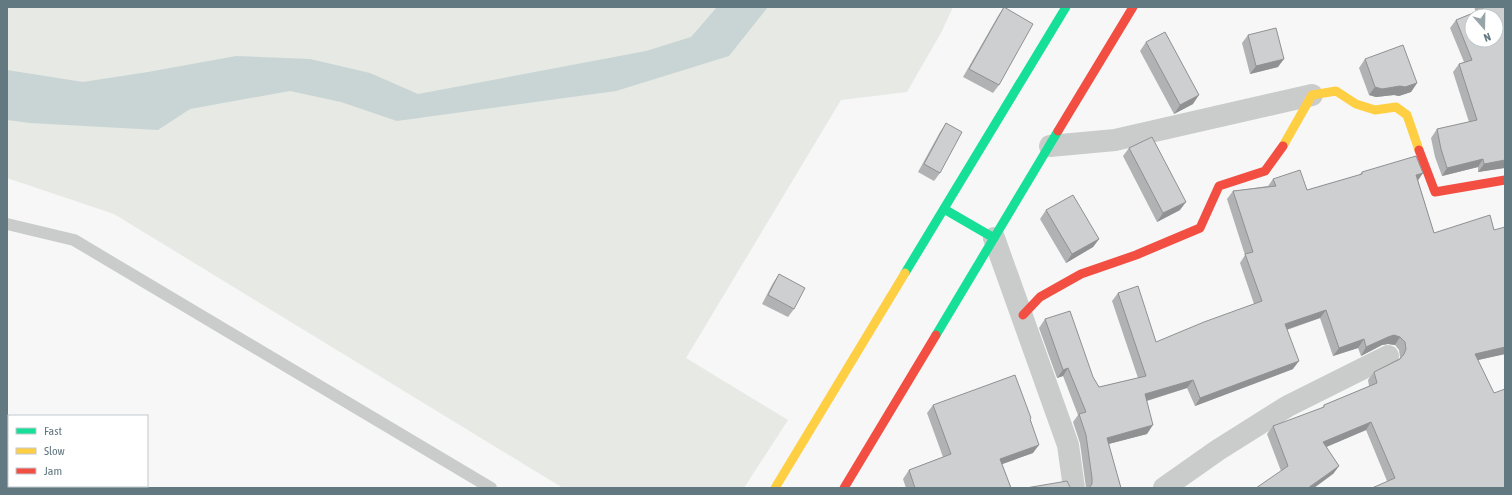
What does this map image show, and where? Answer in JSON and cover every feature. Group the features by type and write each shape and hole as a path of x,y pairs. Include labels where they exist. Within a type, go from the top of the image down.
{"street":[{"path":"775,488 1066,7"},
{"path":"844,488 1133,7"},
{"path":"1050,146 1115,140 1312,95 1336,91 1356,104 1375,110 1396,107 1407,115 1428,176 1436,192 1505,180"},
{"path":"1023,315 1040,297 1081,274 1136,255 1200,228 1219,186 1265,170 1287,140 1312,95"},
{"path":"944,209 994,238 1023,315 1068,446 1074,488"},
{"path":"1164,488 1218,450 1288,406 1388,356"}],"lane":[{"path":"7,224 74,240 491,488"}],"shaded area":[{"path":"7,7 953,7 942,31 907,92 841,100 686,358 788,420 744,488 563,488 114,214 7,178"},
{"path":"717,7 768,7 729,56 616,91 397,121 341,102 290,91 190,109 158,130 30,123 7,120 7,70 83,82 236,56 310,59 370,73 418,94 646,51 691,37"}],"building":[{"path":"1004,7 1033,24 999,85 969,69"},
{"path":"1483,7 1505,7 1505,160 1484,164 1483,159 1447,168 1437,129 1477,120 1459,64 1472,60 1467,48 1504,48 1504,8"},
{"path":"1464,17 1464,40 1456,20"},
{"path":"1276,28 1284,59 1256,66 1248,35"},
{"path":"1165,32 1199,95 1180,105 1146,42"},
{"path":"1403,45 1417,83 1405,87 1400,86 1382,89 1375,87 1365,59"},
{"path":"946,123 962,132 940,173 924,164"},
{"path":"1152,137 1186,202 1163,213 1129,148"},
{"path":"1416,156 1423,173 1416,175 1434,233 1490,215 1494,230 1505,227 1505,347 1475,354 1494,393 1505,389 1505,488 1372,488 1395,478 1371,422 1323,442 1339,466 1308,488 1256,488 1288,466 1273,426 1324,407 1324,405 1377,383 1374,372 1400,359 1406,349 1405,342 1400,337 1394,335 1366,347 1364,339 1339,348 1326,310 1285,324 1299,361 1200,398 1193,380 1145,394 1153,425 1107,438 1121,488 1089,488 1092,484 1092,478 1086,435 1079,414 1086,412 1068,368 1063,370 1045,319 1070,311 1093,377 1099,387 1146,376 1118,293 1138,286 1156,342 1204,322 1262,301 1245,254 1253,252 1233,191 1276,186 1273,179 1300,170 1307,190"},
{"path":"1073,195 1099,239 1072,254 1046,210"},
{"path":"779,274 805,288 794,309 768,295"},
{"path":"1015,375 1039,445 1000,459 1011,488 915,488 909,470 951,454 933,405"},
{"path":"1067,481 1071,488 1026,488"},
{"path":"118,487 119,488 54,488"}],"traffic: fast":[{"path":"905,273 1066,7"},
{"path":"936,335 1058,131"},
{"path":"944,209 994,238"}],"traffic: slow":[{"path":"1283,146 1312,95 1336,91 1356,104 1375,110 1396,107 1407,115 1419,150"},
{"path":"775,488 905,273"}],"traffic: jam":[{"path":"1058,131 1133,7"},
{"path":"1023,315 1040,297 1081,274 1136,255 1200,228 1219,186 1265,171 1283,146"},
{"path":"1419,150 1435,192 1505,180"},
{"path":"844,488 936,335"}]}
